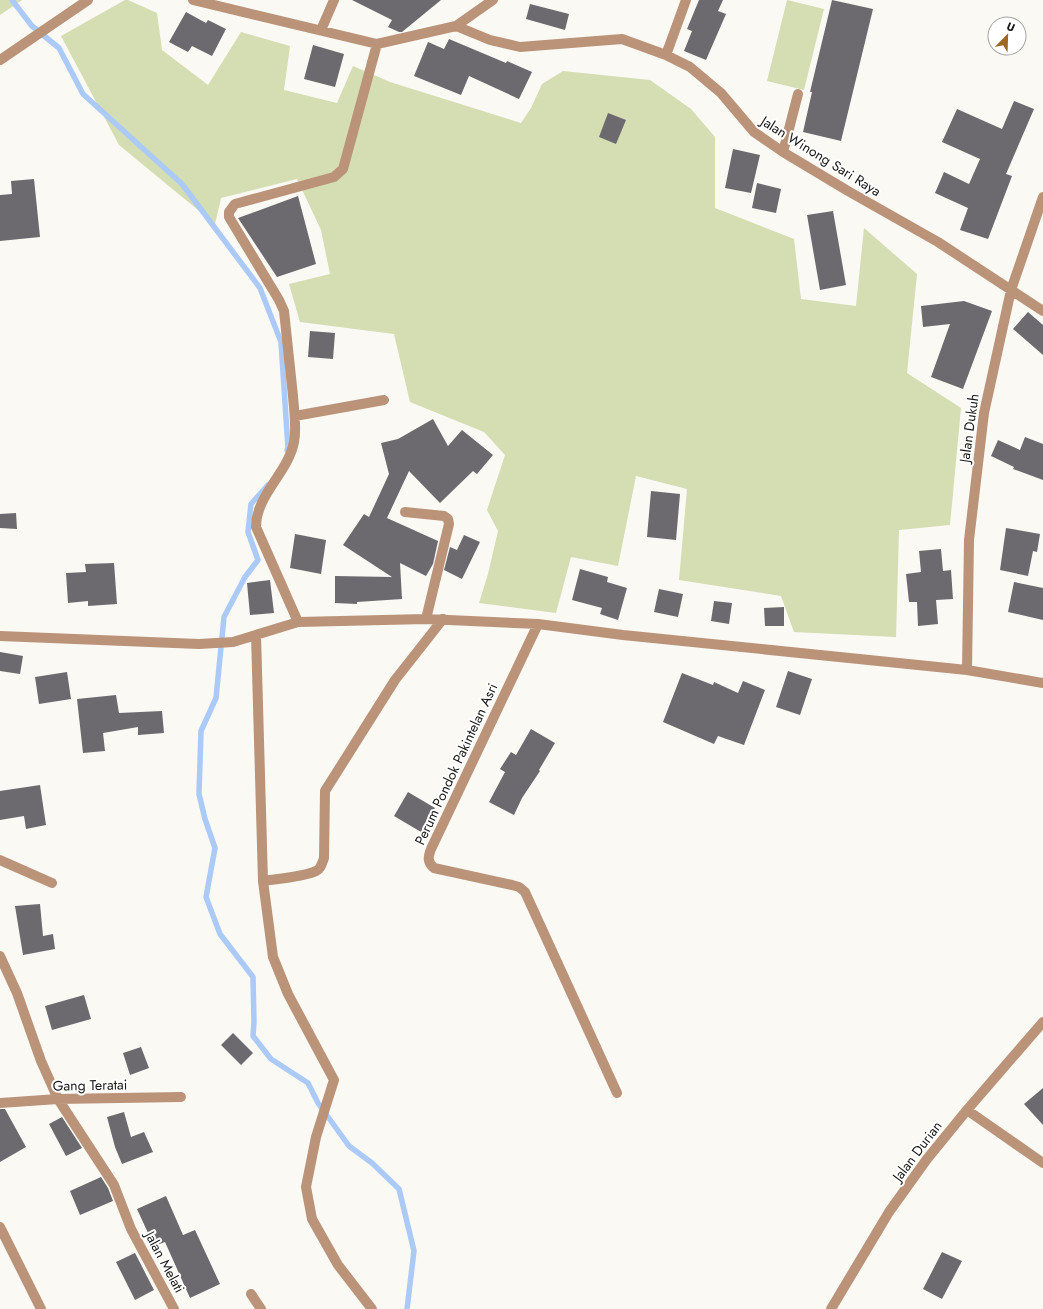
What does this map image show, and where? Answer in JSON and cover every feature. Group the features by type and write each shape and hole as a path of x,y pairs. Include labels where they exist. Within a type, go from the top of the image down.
{"street":[{"path":"0,60 88,0"},
{"path":"192,0 220,3 377,44 456,26 493,0"},
{"path":"321,30 334,0"},
{"path":"666,55 686,0"},
{"name":"Jalan Winong Sari Raya","path":"456,26 490,40 520,46 622,40 666,55 690,67 721,93 754,132 783,152 938,242 1043,311"},
{"path":"298,622 256,527 256,518 259,507 285,465 294,442 295,416 289,354 282,305 229,217 229,212 235,204 334,177 340,173 343,169 377,44"},
{"path":"783,152 798,94"},
{"name":"Jalan Dukuh","path":"967,670 969,540 984,413 1011,290 1043,197"},
{"path":"295,416 384,400"},
{"path":"405,512 444,516 448,519 449,524 426,619"},
{"path":"0,636 199,644 232,642 298,622 443,619 538,624 622,635 967,670 1043,683"},
{"path":"263,880 302,875 316,871 322,866 324,858 325,791 395,680 443,619"},
{"name":"Perum Pondok Pakintelan Asri","path":"538,624 431,849 428,859 434,868 512,885 519,887 525,892 617,1093"},
{"path":"256,635 263,880 274,957 288,994 334,1080 311,1158 306,1187 312,1218 338,1266 372,1309"},
{"path":"0,860 52,883"},
{"name":"Jalan Melati","path":"0,956 17,993 41,1061 58,1099 114,1185 132,1229 174,1309"},
{"name":"Jalan Durian","path":"831,1309 889,1212 927,1159 1043,1022"},
{"name":"Gang Teratai","path":"0,1103 58,1099 181,1097"},
{"path":"967,1110 1043,1164"},
{"path":"0,1227 41,1309"},
{"path":"251,1294 261,1309"}],"green space":[{"path":"0,0 22,0 0,15"},
{"path":"125,0 157,13 162,50 208,85 241,32 290,46 284,90 337,103 353,66 390,82 521,123 531,108 542,84 563,71 650,80 691,109 715,137 715,208 794,239 801,299 856,306 864,228 917,274 907,373 961,408 950,525 899,530 896,637 794,632 781,596 679,580 687,489 636,476 618,566 571,557 556,613 479,603 488,574 498,531 487,510 505,455 484,432 410,402 394,334 300,322 289,284 330,274 321,230 297,179 221,198 215,224 119,145 61,36"},
{"path":"787,0 824,9 804,90 767,81"}],"building":[{"path":"352,0 441,0 402,32 399,32 388,27 392,20"},
{"path":"699,0 723,0 718,11 726,14 706,60 684,51 692,31 687,29"},
{"path":"832,0 873,9 841,141 803,132 812,92 810,92"},
{"path":"530,4 569,14 565,30 526,19"},
{"path":"186,12 206,23 208,20 226,29 212,56 192,46 188,52 169,42"},
{"path":"449,39 506,63 507,61 532,72 519,99 469,76 461,95 414,76 428,42 444,49"},
{"path":"313,45 344,54 335,87 304,79"},
{"path":"1014,101 1034,109 1006,174 1012,176 988,239 960,230 968,208 935,193 944,172 969,184 980,159 942,142 957,109 1002,129"},
{"path":"608,113 626,120 616,144 599,137"},
{"path":"733,149 760,155 751,193 725,188"},
{"path":"34,179 40,237 0,241 0,195 12,194 11,181"},
{"path":"757,183 781,189 776,213 752,208"},
{"path":"298,196 316,264 277,277 238,218"},
{"path":"833,211 846,285 820,290 807,215"},
{"path":"964,301 992,311 963,389 931,377 950,324 923,327 921,306"},
{"path":"1028,312 1043,325 1043,355 1013,329"},
{"path":"310,331 335,333 333,359 308,357"},
{"path":"433,419 448,446 462,430 493,455 477,474 473,471 440,503 409,471 387,518 438,541 433,564 426,576 400,563 402,599 357,602 357,604 335,603 335,576 392,577 343,545 364,514 369,517 389,474 381,443 398,439"},
{"path":"1025,437 1043,444 1043,480 1013,469 1014,467 991,456 998,440 1020,450"},
{"path":"651,491 680,494 676,540 647,537"},
{"path":"16,513 17,529 0,528 0,514"},
{"path":"1006,528 1040,534 1037,552 1033,551 1028,576 1000,570"},
{"path":"295,534 326,540 321,574 290,568"},
{"path":"464,535 480,542 462,579 444,570 450,547 457,550"},
{"path":"941,549 943,571 951,570 953,599 936,600 938,624 918,626 917,602 909,602 906,574 921,572 919,551"},
{"path":"114,563 117,604 88,606 88,601 68,603 66,573 86,572 85,564"},
{"path":"580,569 608,577 607,582 627,588 618,620 600,614 602,608 572,600"},
{"path":"270,580 274,613 250,615 247,583"},
{"path":"1014,582 1043,588 1043,620 1008,612"},
{"path":"659,589 683,594 678,617 654,612"},
{"path":"714,601 732,603 729,624 711,621"},
{"path":"784,607 784,626 765,626 764,608"},
{"path":"0,652 23,656 20,674 0,671"},
{"path":"788,671 812,679 800,715 776,707"},
{"path":"67,672 71,699 39,704 35,677"},
{"path":"682,673 713,685 714,682 738,693 743,681 765,690 744,745 718,736 714,744 663,722"},
{"path":"116,695 119,713 162,711 164,733 138,735 138,727 103,733 105,751 83,753 77,699"},
{"path":"531,729 555,743 539,770 540,771 522,798 514,815 489,802 505,772 500,769 511,752 516,755"},
{"path":"40,785 46,825 26,829 24,816 0,820 0,791"},
{"path":"408,792 435,808 421,832 394,816"},
{"path":"40,904 43,936 53,934 55,949 23,955 15,906"},
{"path":"84,995 91,1019 52,1030 45,1006"},
{"path":"233,1033 253,1053 241,1065 221,1045"},
{"path":"141,1047 149,1068 130,1075 123,1053"},
{"path":"1043,1088 1043,1125 1024,1104"},
{"path":"0,1109 5,1109 26,1147 0,1162"},
{"path":"124,1112 131,1137 144,1132 153,1152 122,1164 115,1147 107,1117"},
{"path":"62,1117 82,1148 66,1156 49,1124"},
{"path":"101,1177 108,1188 113,1201 80,1215 70,1191"},
{"path":"166,1196 183,1235 195,1230 220,1284 190,1298 165,1242 154,1246 137,1209"},
{"path":"942,1252 962,1261 942,1299 923,1289"},
{"path":"135,1253 154,1290 135,1300 116,1262"}],"waterway":[{"path":"12,0 32,26 59,48 83,94 182,184 260,288 281,342 287,450"},
{"path":"268,485 251,504 248,532 258,560 245,577 224,617 216,698 201,731 199,794 205,819 215,848 206,897 220,934 253,977 253,1036 271,1059 308,1083 318,1103 349,1146 372,1163 399,1189 414,1251 407,1309"}]}
